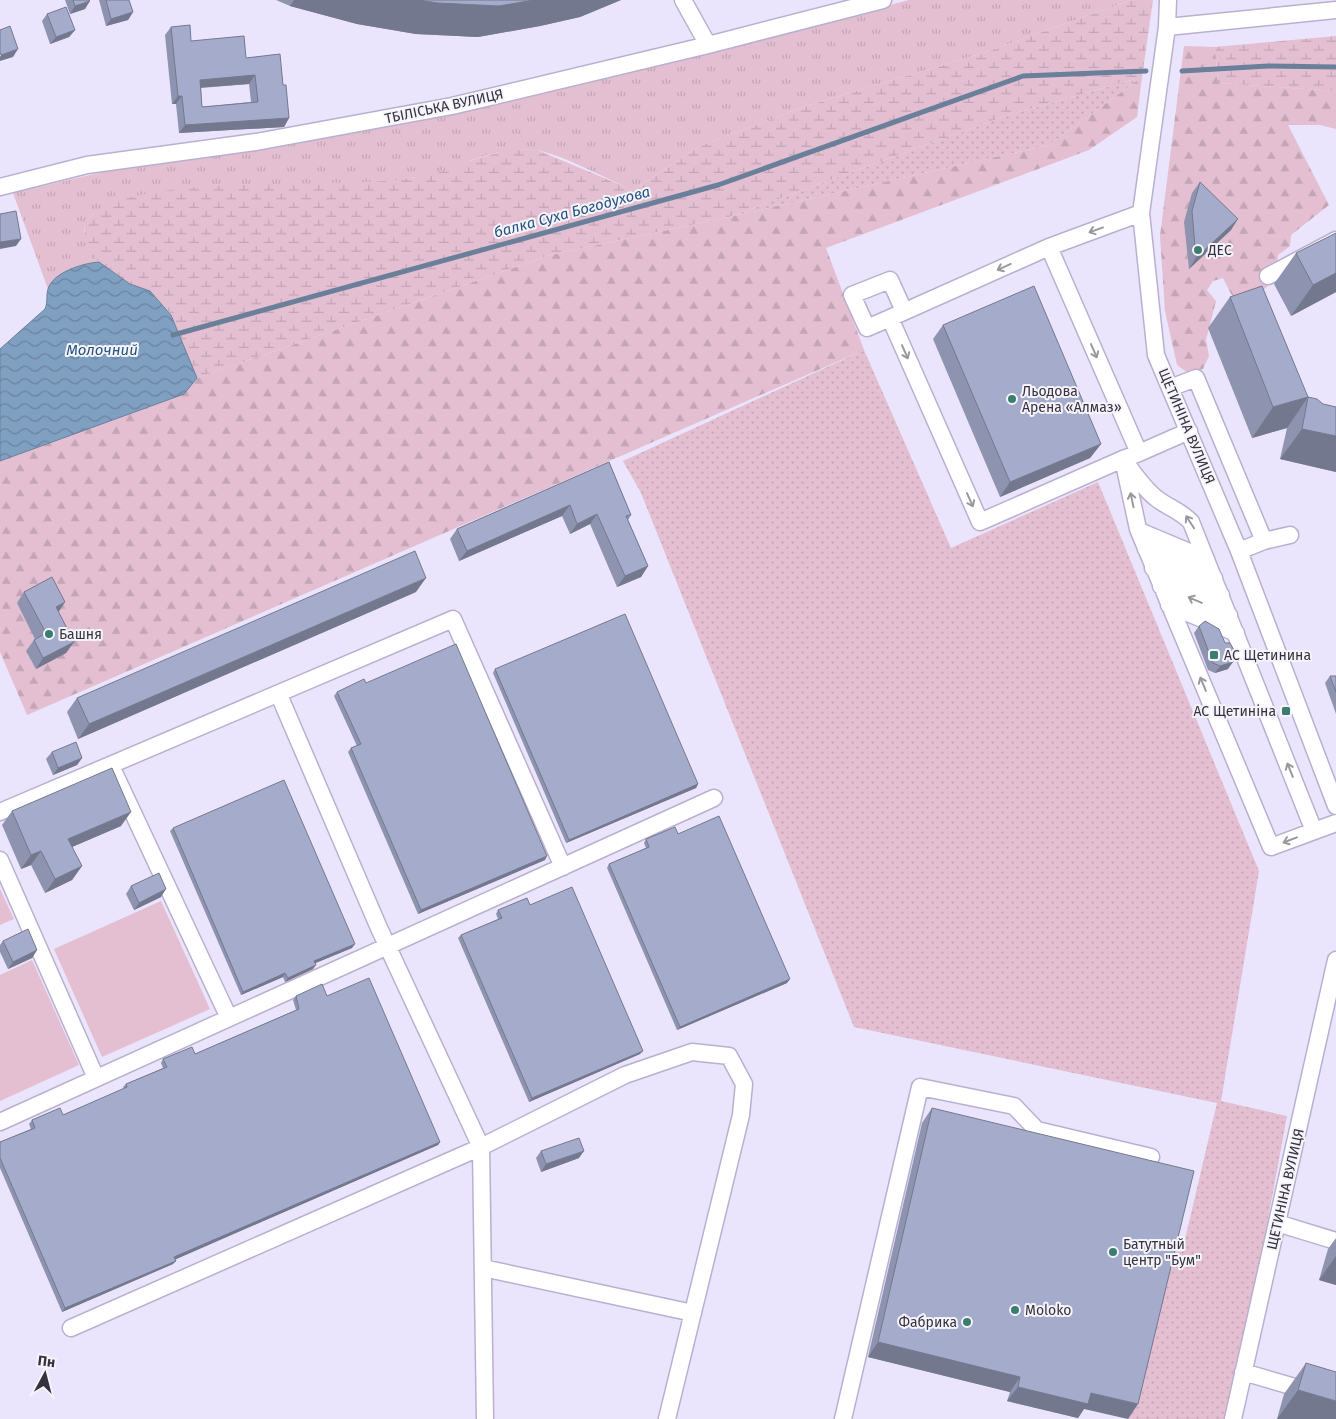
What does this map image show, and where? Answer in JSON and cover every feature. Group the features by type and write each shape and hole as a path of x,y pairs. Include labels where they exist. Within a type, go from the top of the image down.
{"street":[{"path":"683,0 708,45"},
{"name":"ТБІЛІСЬКА ВУЛИЦЯ","path":"0,187 88,165 256,142 452,106 708,45 883,0"},
{"name":"ЩЕТИНІНА ВУЛИЦЯ","path":"1168,0 1167,27 1141,213 1156,355 1240,551 1335,802"},
{"path":"1167,27 1336,10"},
{"path":"1141,213 1049,247 897,314 980,522 1189,431"},
{"path":"1268,276 1336,240"},
{"path":"1049,247 1139,453"},
{"path":"1170,388 1196,378 1264,540"},
{"path":"1123,459 1139,531 1153,568 1271,847 1336,823"},
{"path":"1123,459 1149,492 1158,500 1186,515 1191,522 1314,831"},
{"path":"1139,531 1206,559"},
{"path":"1240,551 1264,540 1290,535"},
{"path":"1146,549 1214,578"},
{"path":"1153,568 1221,596"},
{"path":"1161,586 1228,615"},
{"path":"1169,605 1236,633"},
{"path":"0,812 454,619 563,867"},
{"path":"279,695 387,946 481,1147 485,1419"},
{"path":"111,766 229,1018"},
{"path":"0,1122 714,798"},
{"path":"0,860 96,1078"},
{"name":"ЩЕТИНІНА ВУЛИЦЯ","path":"1233,1419 1336,960"},
{"path":"71,1328 481,1147 625,1075 692,1052 729,1056 744,1084 741,1115 667,1419"},
{"path":"843,1419 920,1087 1014,1106 1037,1130 1151,1157"},
{"path":"1277,1223 1336,1241"},
{"path":"483,1268 693,1313"},
{"path":"1243,1372 1336,1399"}],"green space":[{"path":"909,0 1131,0 986,52 803,107 700,146 633,190 557,156 535,150 519,150 503,151 427,175 396,180 194,187 153,192 117,201 92,215 84,235 99,262 71,270 48,289 13,193 103,172 312,139 554,91"},
{"path":"1131,0 1153,0 1142,77 1008,115 729,217 550,255 197,378 171,314 150,291 130,284 99,262 89,251 84,238 85,223 96,211 110,202 152,191 199,186 412,178 510,149 537,150 633,190 700,146 803,107 986,52"},
{"path":"1336,36 1336,91 1218,83 1215,47"},
{"path":"1184,46 1215,47 1218,83 1336,91 1336,129 1320,125 1288,125 1329,205 1291,235 1290,246 1278,255 1275,274 1272,280 1257,295 1241,305 1231,294 1223,278 1213,281 1207,290 1216,301 1206,340 1209,356 1203,369 1188,373 1177,365 1165,311 1160,236"},
{"path":"1142,77 1049,145 729,217 1008,115"},
{"path":"1142,77 1137,117 1089,150 826,248 864,350 27,715 0,652 0,461 183,394 197,378 550,255 1049,145"},
{"path":"864,350 951,548 1098,482 1259,871 1221,1101 1287,1116 1231,1419 1128,1419 1168,1250 1182,1252 1217,1103 854,1027 641,493 623,461"},
{"path":"0,889 14,919 0,925"},
{"path":"161,901 210,1009 102,1057 54,949"},
{"path":"32,960 79,1065 0,1101 0,975"}],"water":[{"name":"Молочний","path":"99,262 130,284 150,291 171,315 197,378 184,394 0,461 0,349 45,309 48,289 56,278 62,273 78,266"}],"building":[{"path":"73,0 89,0 90,1 75,6"},
{"path":"106,0 129,0 133,12 111,19"},
{"path":"418,0 534,0 499,6 438,3"},
{"path":"66,7 75,30 56,37 47,14"},
{"path":"190,25 191,41 244,36 246,58 280,54 283,85 286,85 289,118 185,125 182,96 178,96 171,27","holes":["255,75 258,102 202,107 200,80"]},
{"path":"10,26 18,49 1,55 0,30"},
{"name":"ДЕС","path":"1200,182 1238,219 1196,258 1192,211"},
{"path":"16,211 21,239 0,242 0,214"},
{"path":"1336,233 1336,273 1313,285 1296,253"},
{"name":"Льодова Арена «Алмаз»","path":"1034,286 1101,444 1010,482 943,325"},
{"path":"1262,286 1308,397 1273,407 1230,297"},
{"path":"1308,397 1317,399 1323,404 1336,407 1336,436 1302,429"},
{"path":"609,462 631,515 626,516 648,566 625,576 597,514 577,524 570,505 467,551 457,529"},
{"path":"415,551 426,578 89,724 77,698"},
{"path":"52,577 65,602 56,607 74,642 43,658 34,640 46,633 24,592"},
{"path":"625,614 698,784 569,840 495,669"},
{"path":"1205,621 1219,629 1225,643 1230,643 1235,652 1233,662 1220,666 1213,663 1199,626"},
{"path":"456,644 547,856 421,910 351,748 361,744 337,692 364,679 366,683"},
{"path":"1330,676 1336,676 1336,692"},
{"path":"76,742 82,758 58,768 52,752"},
{"path":"112,768 131,812 68,839 82,866 55,879 41,851 31,855 12,811"},
{"path":"284,780 355,944 314,961 316,965 288,978 285,973 243,992 173,828"},
{"path":"719,816 790,979 680,1027 609,864 649,847 646,839 675,827 678,834"},
{"path":"159,873 166,889 139,903 131,886"},
{"path":"572,887 643,1051 532,1098 461,935 502,918 498,910 527,898 530,905"},
{"path":"28,929 37,950 13,962 3,941"},
{"path":"369,978 440,1142 174,1257 176,1261 65,1308 0,1158 0,1142 35,1128 32,1120 60,1108 63,1115 127,1087 126,1084 167,1067 163,1059 192,1047 195,1054 299,1009 296,996 322,984 327,996"},
{"name":"Moloko","path":"932,1108 1194,1171 1138,1404 1091,1393 1088,1404 1018,1387 1020,1377 878,1342"},
{"path":"579,1138 584,1151 546,1164 541,1151"},
{"path":"1306,1363 1336,1372 1336,1401 1298,1390"}],"waterway":[{"name":"балка Суха Богодухова","path":"1182,71 1268,66 1336,67"},
{"name":"балка Суха Богодухова","path":"173,335 718,185 1023,76 1146,71"}],"place":[{"name":"ДЕС","path":"1198,250"},
{"name":"Льодова Арена «Алмаз»","path":"1012,399"},
{"name":"Башня","path":"49,634"},
{"name":"АС Щетинина","path":"1214,655"},
{"name":"АС Щетиніна","path":"1286,711"},
{"name":"Батутный центр \"Бум\"","path":"1113,1252"},
{"name":"Moloko","path":"1015,1310"},
{"name":"Фабрика","path":"967,1322"}]}
